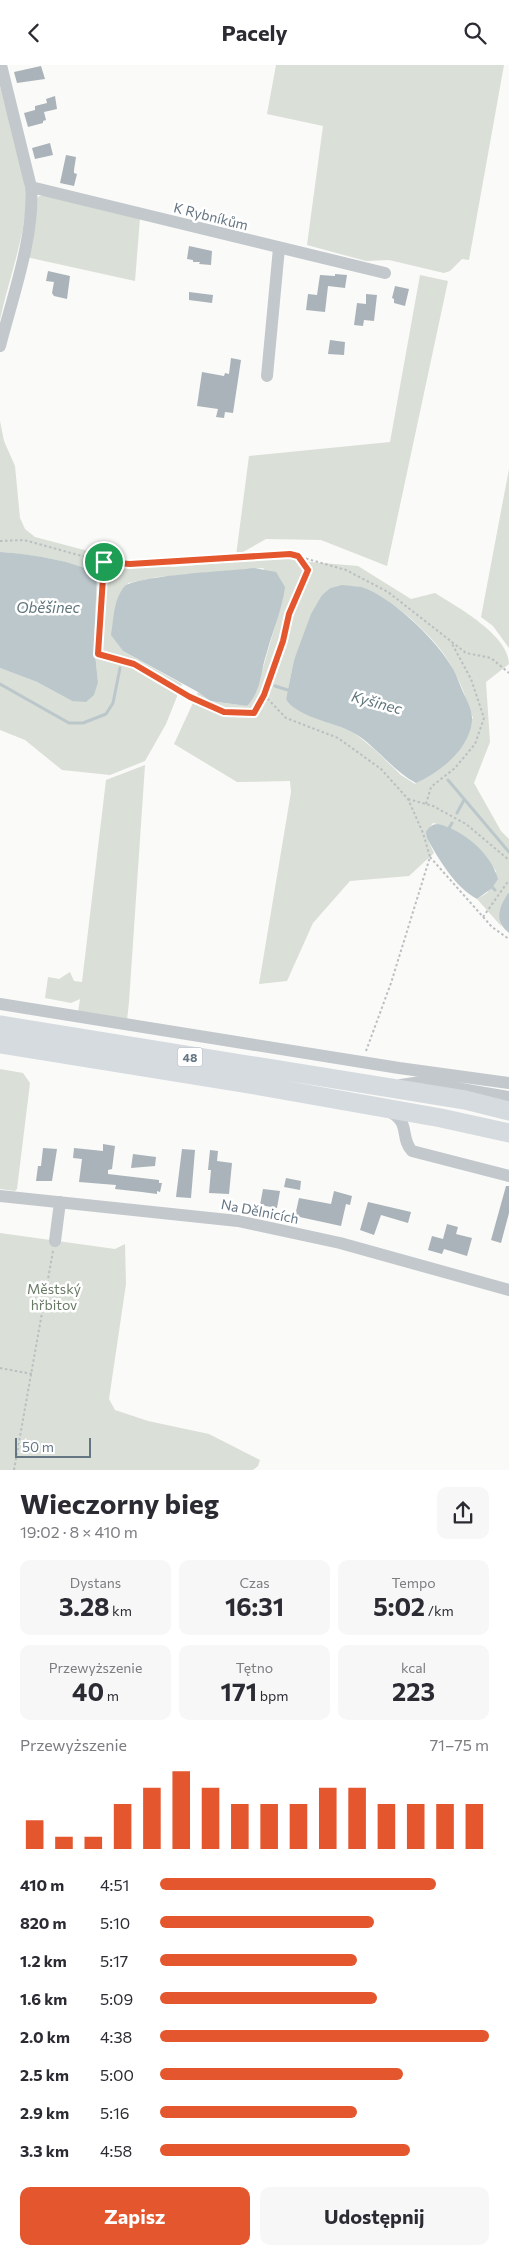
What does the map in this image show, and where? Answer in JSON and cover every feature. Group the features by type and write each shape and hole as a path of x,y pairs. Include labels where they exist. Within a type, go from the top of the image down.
{"highway":[{"name":"48","path":"0,1025 380,1088 465,1100 509,1111"},
{"name":"48","path":"0,1043 441,1118 509,1133"}],"street":[{"path":"0,346 30,227 31,187 1,65"},
{"name":"K Rybníkům","path":"31,187 385,273"},
{"path":"267,376 279,248"},
{"path":"0,1004 357,1061 509,1083"},
{"path":"380,1088 421,1082 509,1097"},
{"path":"377,1107 392,1113 400,1119 406,1133 405,1139 408,1146 418,1153 509,1176"},
{"path":"406,1133 421,1121 441,1118"},
{"name":"Na Dělnicích","path":"0,1196 238,1221 340,1243 509,1289"},
{"path":"54,1241 60,1202"}],"path":[{"path":"0,541 24,540 104,562 130,564 290,554 298,556 346,570 388,592 466,653 491,658 509,673"},
{"path":"104,562 98,654 134,664 190,697 224,712 254,713 264,695 283,641 289,614 308,570 298,556"},
{"path":"426,804 431,787 455,768 474,744 484,718 471,679 450,640"},
{"path":"264,695 286,718 338,739 381,769 408,799 423,833 430,857 492,927 509,939"},
{"path":"408,799 426,804 466,824 509,860"},
{"path":"357,1061 368,1048 391,983 430,857"},
{"path":"483,917 509,880"},
{"path":"14,1470 54,1241"},
{"path":"0,1368 32,1374"}],"green space":[{"path":"276,65 504,65 469,260 462,259 450,271 444,273 389,260 366,261 307,245 323,126 267,114"},
{"path":"0,86 20,162 26,205 19,248 0,320"},
{"path":"46,195 140,218 135,281 26,257 35,202 39,196"},
{"path":"420,275 448,281 387,566 321,540 266,539 236,556 249,456 390,442"},
{"path":"0,421 4,441 15,466 20,518 25,529 35,537 107,556 173,567 285,558 358,566 411,599 435,593 468,614 491,632 501,643 507,653 509,664 486,682 490,742 474,783 501,831 509,839 509,890 499,914 502,927 477,899 487,893 496,871 462,835 454,830 433,823 428,834 434,853 409,876 350,881 313,923 287,981 259,984 291,792 290,781 237,782 174,744 198,692 210,701 247,706 263,668 283,598 263,568 158,577 128,583 113,625 112,635 123,651 182,684 166,724 145,761 110,775 62,770 25,740 0,730 0,668 37,682 72,701 98,682 94,644 97,575 90,570 66,562 0,552","holes":["340,586 360,587 374,593 400,609 424,631 451,665 468,704 473,718 415,784 401,775 353,732 298,710 286,699 294,660 322,595 330,588"]},
{"path":"509,469 509,648 493,626 481,617"},
{"path":"145,765 127,1020 78,1012 80,999 71,1003 45,998 48,977 59,979 70,972 74,981 82,982 106,780"},
{"path":"0,1069 23,1073 30,1083 17,1189 15,1191 0,1189"},
{"name":"Městský hřbitov","path":"0,1233 115,1249 125,1244 126,1284 109,1399 115,1410 148,1421 209,1434 260,1460 258,1466 253,1470 0,1470"}],"water":[{"name":"Oběšinec","path":"0,552 36,556 65,562 89,570 97,575 94,644 98,682 94,695 86,702 72,701 37,682 0,668"},
{"path":"254,568 276,572 285,587 282,604 258,687 247,706 210,701 198,692 123,651 111,635 120,592 124,587 132,583 146,579 185,574"},
{"path":"342,585 361,587 373,592 411,619 434,642 452,667 472,714 470,732 452,759 434,773 416,783 398,771 360,737 344,728 307,715 291,705 286,699 294,660 311,614 322,595 330,588"},
{"path":"438,824 457,831 475,844 483,852 494,869 498,879 492,888 477,899 455,880 442,864 427,838 426,832 428,829 432,825"},
{"path":"509,892 509,933 501,923 499,913"}],"building":[{"path":"41,66 45,79 17,83 14,72"},
{"path":"55,96 57,109 44,112 46,120 43,123 28,127 24,113 35,110 35,106 47,103 46,99"},
{"path":"50,143 53,155 35,159 32,148"},
{"path":"66,155 76,157 74,173 77,174 74,186 60,183"},
{"path":"189,246 212,251 211,265 199,264 200,262 193,262 193,260 187,259"},
{"path":"48,271 70,276 67,299 54,296 52,293 54,282 46,281"},
{"path":"335,274 347,275 345,288 328,286 325,312 306,310 308,294 317,295 320,275 335,276"},
{"path":"395,286 409,289 405,306 394,303 392,298"},
{"path":"189,292 213,295 212,303 189,300"},
{"path":"366,294 377,295 374,321 364,320 363,326 354,325 357,303 366,304"},
{"path":"330,340 345,342 344,355 328,354"},
{"path":"231,358 241,360 233,413 225,412 224,418 216,417 218,409 197,406 202,372 224,376 225,373 229,374"},
{"path":"103,1144 115,1146 112,1169 108,1170 108,1174 159,1180 159,1183 162,1183 160,1192 157,1191 157,1194 115,1189 116,1185 79,1182 82,1159 73,1158 74,1148 103,1151"},
{"path":"43,1148 57,1149 52,1181 36,1181 38,1166 41,1166"},
{"path":"182,1149 195,1150 191,1198 176,1197"},
{"path":"210,1150 218,1151 217,1161 232,1163 229,1194 209,1193 211,1170 208,1170"},
{"path":"133,1154 156,1157 155,1166 131,1168"},
{"path":"286,1178 301,1181 300,1190 284,1187"},
{"path":"506,1186 509,1186 509,1213 501,1243 491,1240"},
{"path":"263,1189 280,1191 277,1208 260,1205"},
{"path":"334,1191 352,1196 350,1205 346,1204 341,1226 295,1216 299,1198 331,1204"},
{"path":"368,1202 411,1212 408,1223 381,1215 374,1235 360,1230"},
{"path":"447,1224 458,1227 456,1234 472,1238 467,1256 444,1249 442,1254 428,1250 432,1236 443,1239"}],"waterway":[{"name":"Kyšinec","path":"0,684 69,723 83,723 106,714 113,703 120,668"},
{"name":"Kyšinec","path":"275,686 291,691"},
{"name":"Kyšinec","path":"448,780 509,852"},
{"path":"457,813 464,800"},
{"path":"451,831 449,828 452,823"},
{"path":"490,885 495,890"}],"route":[{"path":"290,554 298,556 308,570 289,614 283,641 264,695 254,713 224,712 190,697 134,664 98,654 104,562 130,564 240,556 290,554"}]}
